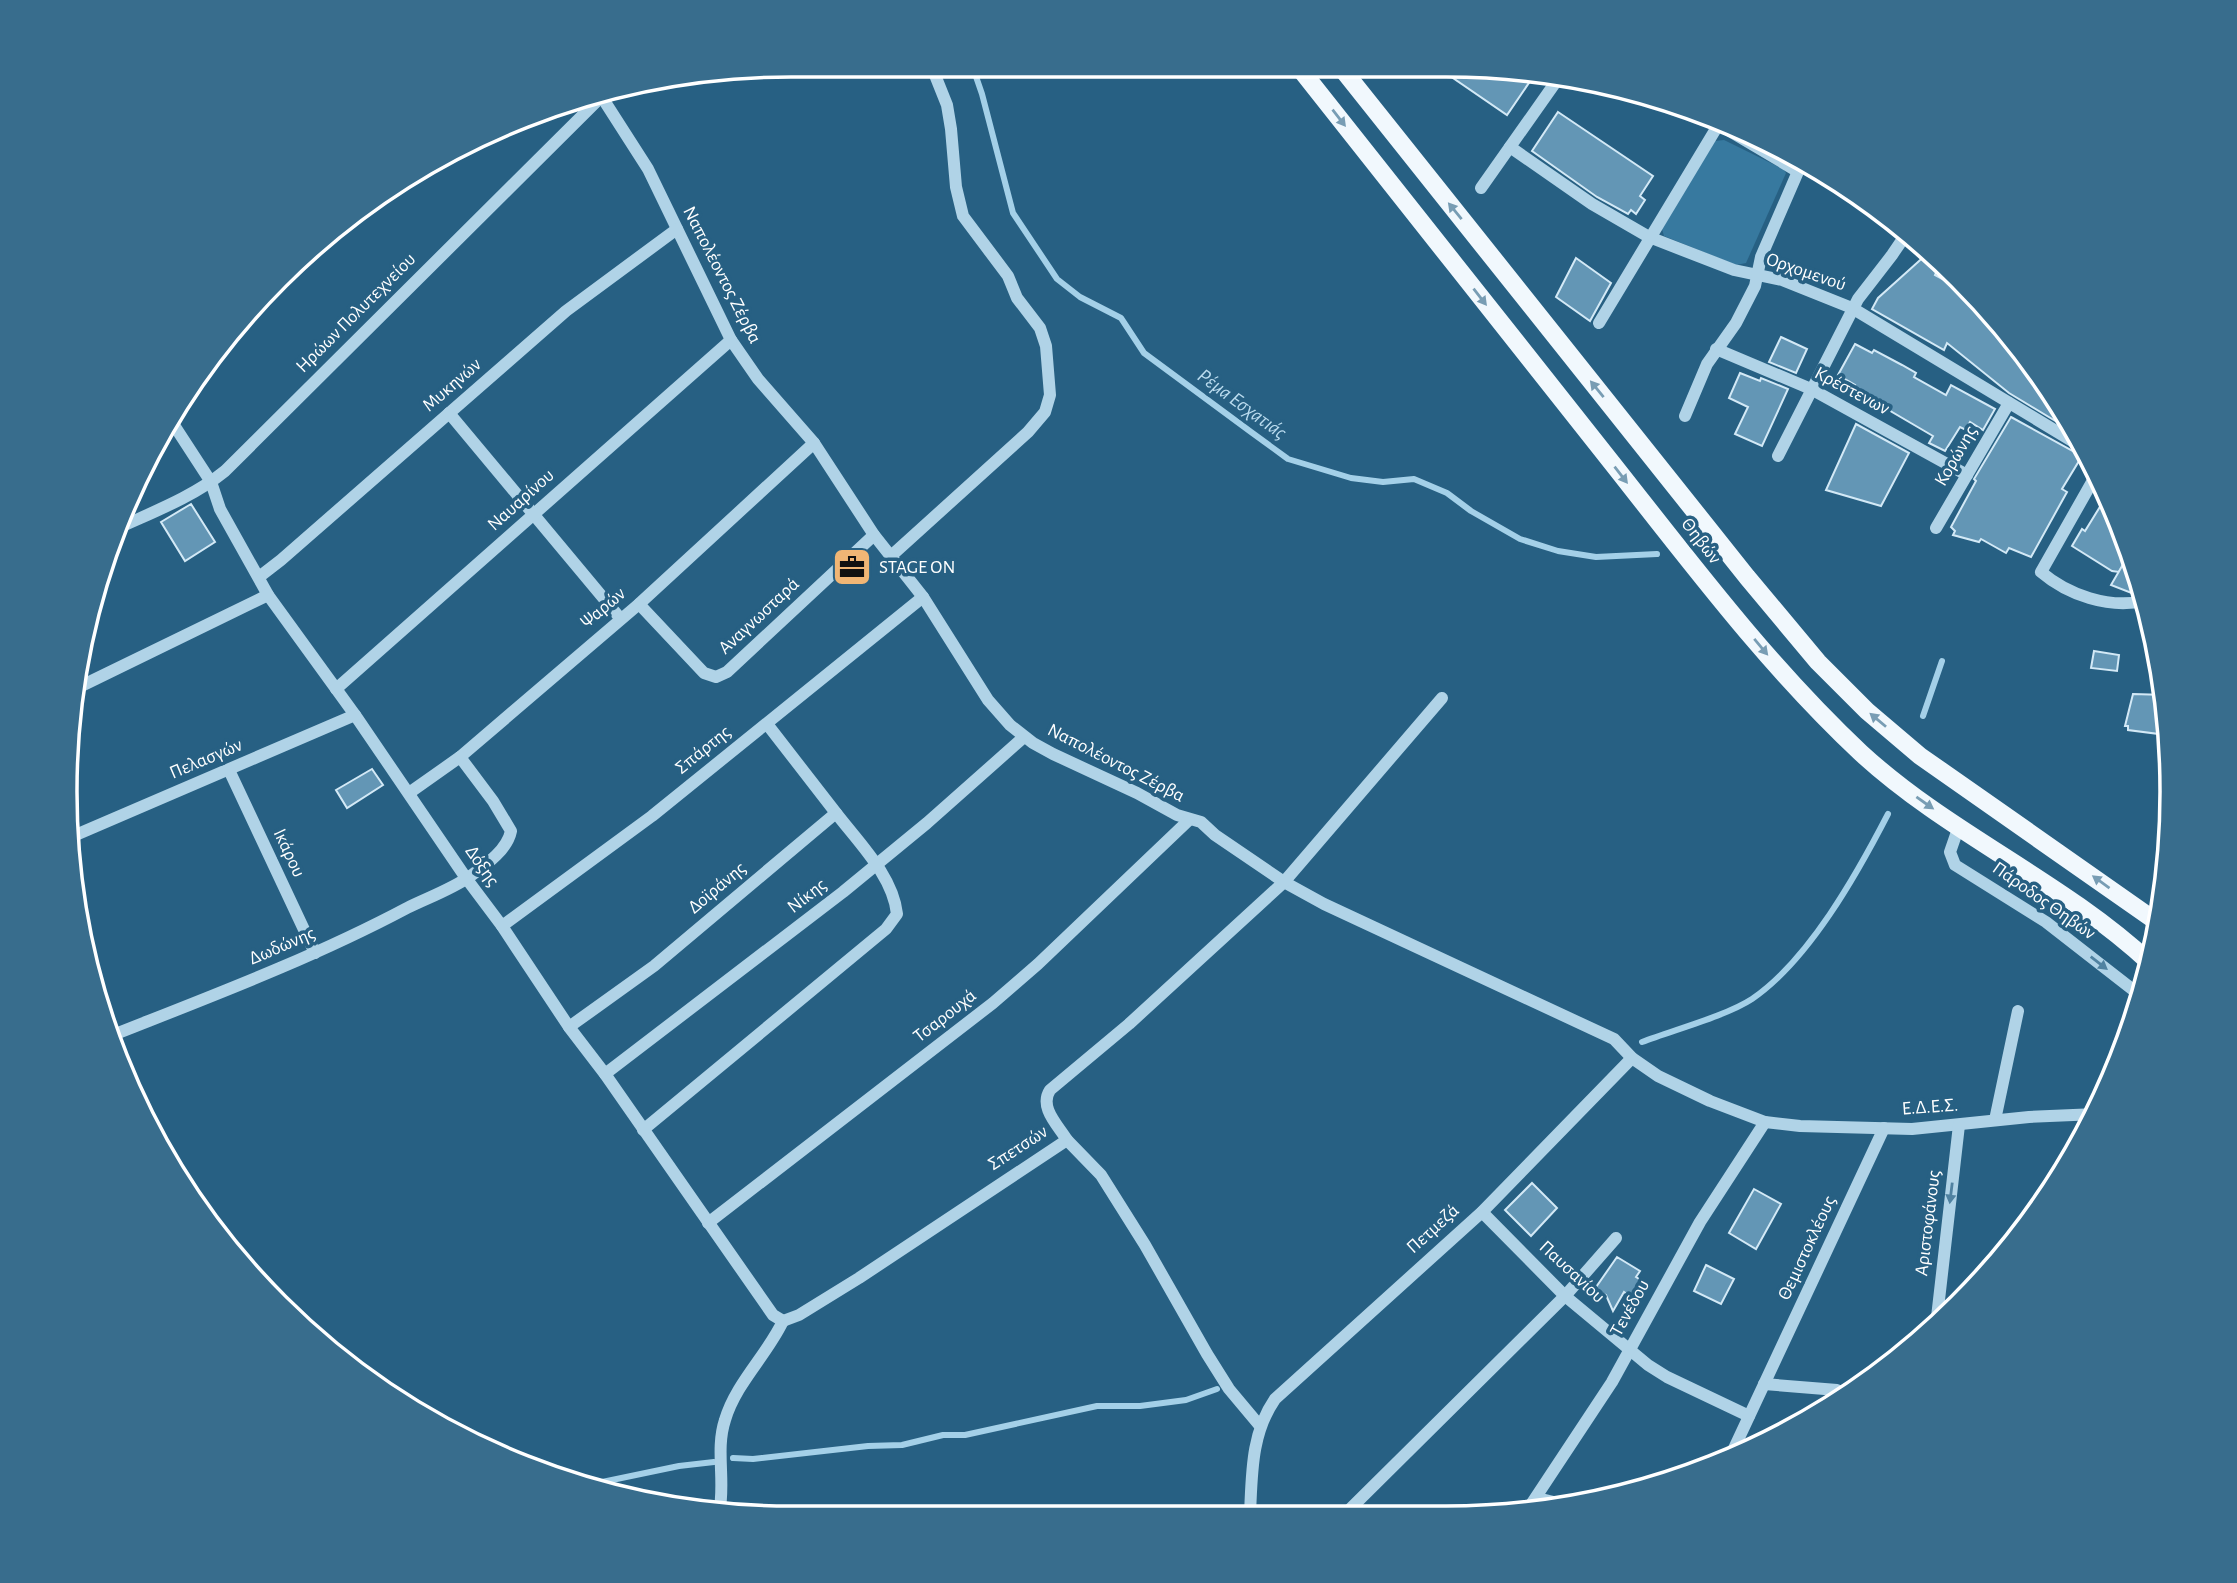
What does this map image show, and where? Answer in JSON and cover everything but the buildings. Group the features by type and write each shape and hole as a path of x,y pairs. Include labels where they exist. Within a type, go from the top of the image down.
{"main road":[{"name":"Θηβών","path":"1306,77 1716,595 1782,671 1891,779 2094,917 2141,955"},
{"name":"Θηβών","path":"1349,77 1746,577 1818,662 1867,711 1920,756 2149,916"}],"street":[{"path":"891,556 1028,432 1045,412 1050,395 1046,346 1040,328 1017,298 1008,276 963,216 956,187 947,105 936,77"},
{"path":"1481,188 1553,85"},
{"name":"Ναπολέοντος Ζέρβα","path":"605,102 648,169 731,340 758,379 814,443 874,535 923,597 988,700 1010,725 1024,737 1053,754 1189,820 1201,822 1215,835 1284,882 1324,904 1614,1039 1632,1058 1658,1076 1710,1101 1765,1122"},
{"name":"Ηρώων Πολυτεχνείου","path":"129,523 211,482 587,107"},
{"path":"1599,323 1715,130"},
{"name":"Ορχομενού","path":"1510,146 1592,204 1649,237 1734,270 1798,286 1853,308 2065,437"},
{"path":"1685,416 1707,364 1744,311 1755,286 1761,257 1798,170"},
{"name":"Μυκηνών","path":"259,577 566,311 677,229"},
{"path":"1778,456 1853,308 1901,241"},
{"name":"Ναυαρίνου","path":"336,689 731,340"},
{"name":"Κρέστενων","path":"1716,348 1811,389 1967,475"},
{"name":"Κορώνης","path":"1936,528 2009,402"},
{"path":"449,412 620,618"},
{"name":"Δόξης","path":"176,429 211,482 220,509 268,595 355,715 569,1027 605,1074 773,1315 783,1321"},
{"name":"Ψαρών","path":"409,793 460,757 639,604 814,443"},
{"path":"2091,485 2041,572 2052,581 2083,596 2123,606 2135,603"},
{"name":"Αναγνωσταρά","path":"639,604 704,673 716,677 727,672 874,535"},
{"path":"85,684 268,595"},
{"name":"Σπάρτης","path":"502,926 652,816 923,597"},
{"path":"1284,882 1442,698"},
{"name":"Πελασγών","path":"79,834 355,715"},
{"path":"643,1130 886,929 897,915 895,899 875,864 767,724"},
{"name":"Νίκης","path":"605,1074 805,922 928,823 1024,737"},
{"name":"Δωδώνης","path":"119,1032 315,953 382,922 466,878 489,862 509,838 510,831 493,801 460,757"},
{"name":"Ικάρου","path":"229,770 315,953"},
{"name":"Δοϊράνης","path":"569,1027 654,966 836,813"},
{"name":"Τσαρουχά","path":"708,1223 993,1003 1038,964 1189,820"},
{"name":"Πάροδος Θηβών","path":"1959,825 1951,852 1955,865 2046,922 2132,989"},
{"name":"Σπετσών","path":"783,1321 799,1315 859,1278 1067,1140 1045,1107 1045,1098 1050,1090 1129,1024 1284,882"},
{"path":"1995,1120 2018,1011"},
{"name":"Πετμεζά","path":"1250,1506 1253,1457 1260,1426 1281,1392 1482,1212 1632,1058"},
{"name":"Ε.Δ.Ε.Σ.","path":"1765,1122 1800,1126 1912,1129 1995,1120 2082,1115"},
{"name":"Τενέδου","path":"1537,1498 1612,1382 1700,1222 1765,1122"},
{"name":"Αριστοφάνους","path":"1938,1309 1959,1125"},
{"name":"Θεμιστοκλέους","path":"1736,1444 1884,1128"},
{"path":"1067,1140 1101,1175 1229,1389 1260,1426"},
{"name":"Παυσανίου","path":"1482,1212 1565,1296 1648,1365 1667,1377 1749,1416"},
{"path":"1353,1506 1565,1296 1616,1238"},
{"path":"719,1502 720,1446 725,1420 739,1390 783,1321"},
{"path":"1764,1384 1830,1393"},
{"path":"1537,1498 1543,1499"}],"shaded area":[{"path":"1724,140 1783,169 1786,173 1746,263 1736,265 1664,236 1662,229 1715,141"}],"waterway":[{"name":"Ρέμα Εσχατιάς","path":"976,77 1013,213 1057,279 1080,297 1121,318 1144,353 1288,459 1351,478 1383,482 1414,479 1447,493 1471,511 1520,539 1558,551 1596,557 1657,554"},
{"path":"1923,716 1942,661"},
{"path":"1642,1042 1728,1011 1752,999 1773,982 1793,962 1830,914 1888,814"},
{"path":"733,1458 753,1459 868,1446 902,1445 943,1435 965,1435 1097,1406 1140,1406 1186,1400 1217,1389"},
{"path":"605,1481 679,1466 714,1462"}],"place":[{"name":"STAGE ON","path":"852,567"}]}
